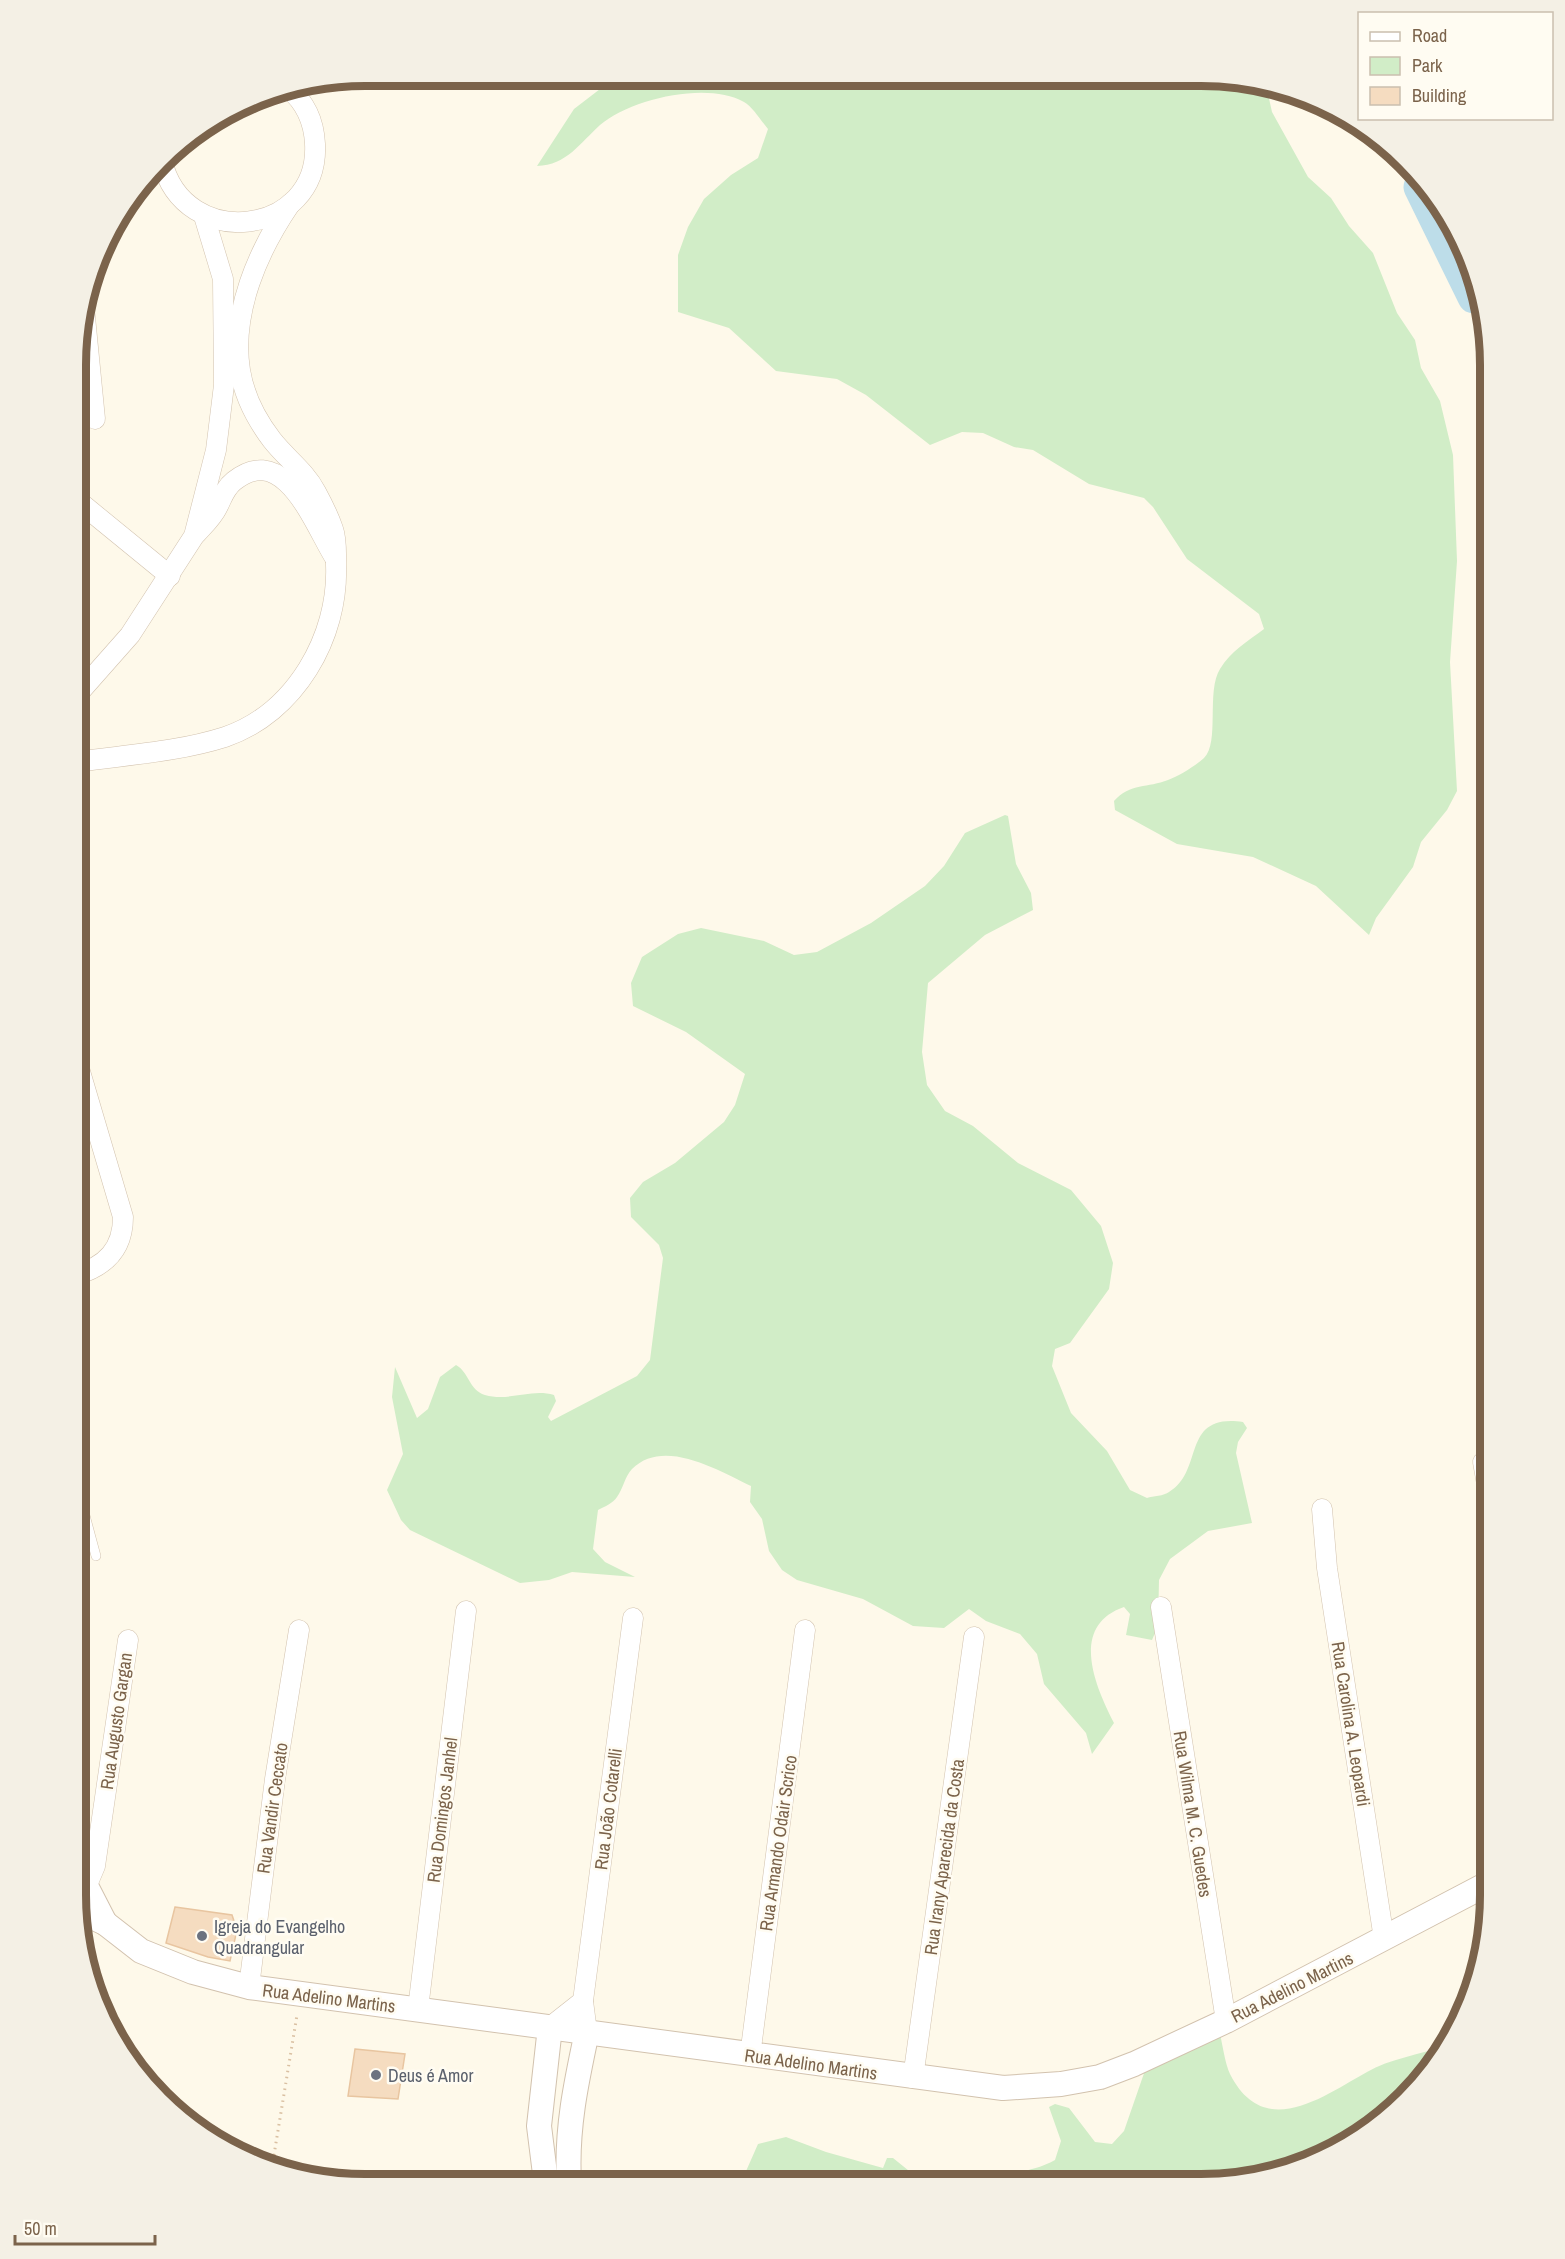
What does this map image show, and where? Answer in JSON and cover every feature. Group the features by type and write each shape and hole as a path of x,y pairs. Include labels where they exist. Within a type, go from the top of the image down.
{"street":[{"path":"86,761 191,745 225,736 261,717 292,690 316,657 331,616 335,596 334,531 316,491 306,476 272,441 249,403 240,369 240,330 247,293 267,240 308,180 316,150 311,120 305,107 294,95"},
{"path":"165,169 171,185 180,198 204,216 233,223 249,222 270,216 290,204"},
{"path":"194,536 216,450 223,405 223,279 204,216"},
{"path":"87,337 95,419"},
{"path":"86,685 130,635 171,576 194,536 216,509 224,492 234,481 248,473 262,471 282,477 292,486 302,499 336,560"},
{"path":"86,507 171,576"},
{"path":"86,1091 121,1207 123,1227 118,1246 111,1256 94,1270 86,1272"},
{"name":"Rua Carolina A. Leopardi","path":"1323,1509 1329,1579 1384,1939"},
{"name":"Rua Wilma M. C. Guedes","path":"1161,1607 1226,2021"},
{"name":"Rua Domingos Janhel","path":"418,2009 466,1611"},
{"name":"Rua João Cotarelli","path":"587,2032 583,2001 633,1618"},
{"name":"Rua Vandir Ceccato","path":"249,1987 275,1779 299,1630"},
{"name":"Rua Armando Odair Scrico","path":"750,2056 806,1630"},
{"name":"Rua Irany Aparecida da Costa","path":"914,2078 974,1637"},
{"name":"Rua Augusto Gargan","path":"86,1881 95,1866 128,1640"},
{"name":"Rua Adelino Martins","path":"86,1914 105,1923 141,1951 193,1972 249,1987 300,1996 418,2009 750,2056 1003,2088 1061,2084 1100,2077 1226,2021 1480,1888"},
{"name":"Rua Adelino Martins","path":"86,1899 105,1923"},
{"path":"545,2174 539,2126 550,2027 583,2001"},
{"path":"568,2174 567,2150 571,2110 587,2032"}],"lane":[{"path":"86,1519 96,1556"}],"path":[{"path":"273,2158 300,1996"}],"green space":[{"path":"604,86 1219,86 1268,94 1272,112 1308,177 1331,198 1349,226 1373,253 1397,313 1415,340 1421,368 1440,401 1453,455 1457,561 1450,662 1457,791 1447,810 1421,842 1413,867 1376,918 1369,935 1316,886 1253,857 1177,844 1115,810 1114,801 1126,791 1172,778 1204,758 1209,751 1211,741 1216,679 1229,657 1264,629 1259,614 1187,559 1153,507 1144,498 1089,484 1033,450 1014,447 983,433 962,432 930,445 866,395 837,379 776,371 729,328 678,312 678,255 688,227 704,199 731,175 758,158 768,129 747,104 728,96 710,93 690,93 649,101 630,107 600,125 579,146 557,162 537,166 574,109"},
{"path":"1005,815 1008,816 1016,864 1031,893 1033,910 985,935 928,983 922,1052 927,1085 945,1111 973,1126 1018,1163 1071,1190 1101,1226 1113,1263 1109,1289 1070,1343 1055,1349 1052,1366 1071,1413 1107,1451 1130,1490 1147,1498 1167,1493 1180,1483 1201,1435 1210,1426 1223,1422 1243,1422 1247,1428 1238,1442 1236,1453 1252,1523 1208,1531 1170,1559 1159,1580 1158,1626 1152,1640 1126,1635 1130,1614 1124,1607 1107,1616 1097,1628 1092,1642 1091,1658 1094,1675 1114,1723 1092,1754 1086,1733 1044,1684 1037,1654 1020,1634 986,1621 969,1609 944,1628 913,1626 863,1599 797,1580 782,1570 769,1551 762,1519 750,1502 751,1486 692,1460 675,1456 660,1456 645,1460 632,1469 615,1499 598,1510 593,1549 605,1562 635,1577 572,1572 549,1580 520,1583 410,1530 401,1520 387,1490 403,1454 392,1397 395,1367 417,1418 428,1409 440,1377 456,1365 464,1372 472,1385 485,1395 503,1397 545,1393 554,1395 556,1401 548,1417 551,1421 637,1376 650,1360 663,1258 659,1245 631,1217 630,1198 643,1182 675,1163 724,1122 735,1105 745,1074 686,1032 633,1006 631,983 642,957 678,934 701,928 764,941 794,955 817,952 871,923 925,886 944,866 965,833"},
{"path":"1220,2034 1228,2070 1244,2094 1259,2105 1276,2109 1294,2108 1313,2101 1376,2067 1433,2049 1398,2092 1356,2127 1324,2145 1290,2159 1255,2168 1201,2174 1013,2174 1055,2160 1061,2141 1049,2107 1055,2104 1069,2108 1095,2142 1112,2144 1124,2131 1150,2056"},
{"path":"786,2137 826,2152 883,2168 887,2158 893,2158 913,2174 745,2174 758,2144"}],"building":[{"name":"Igreja do Evangelho Quadrangular","path":"175,1907 232,1915 237,1930 230,1961 208,1957 166,1943"},
{"name":"Deus é Amor","path":"355,2049 405,2054 398,2099 348,2096"}],"waterway":[{"path":"1427,202 1468,284"}],"place":[{"name":"Igreja do Evangelho Quadrangular","path":"202,1936"},
{"name":"Deus é Amor","path":"376,2075"}]}
